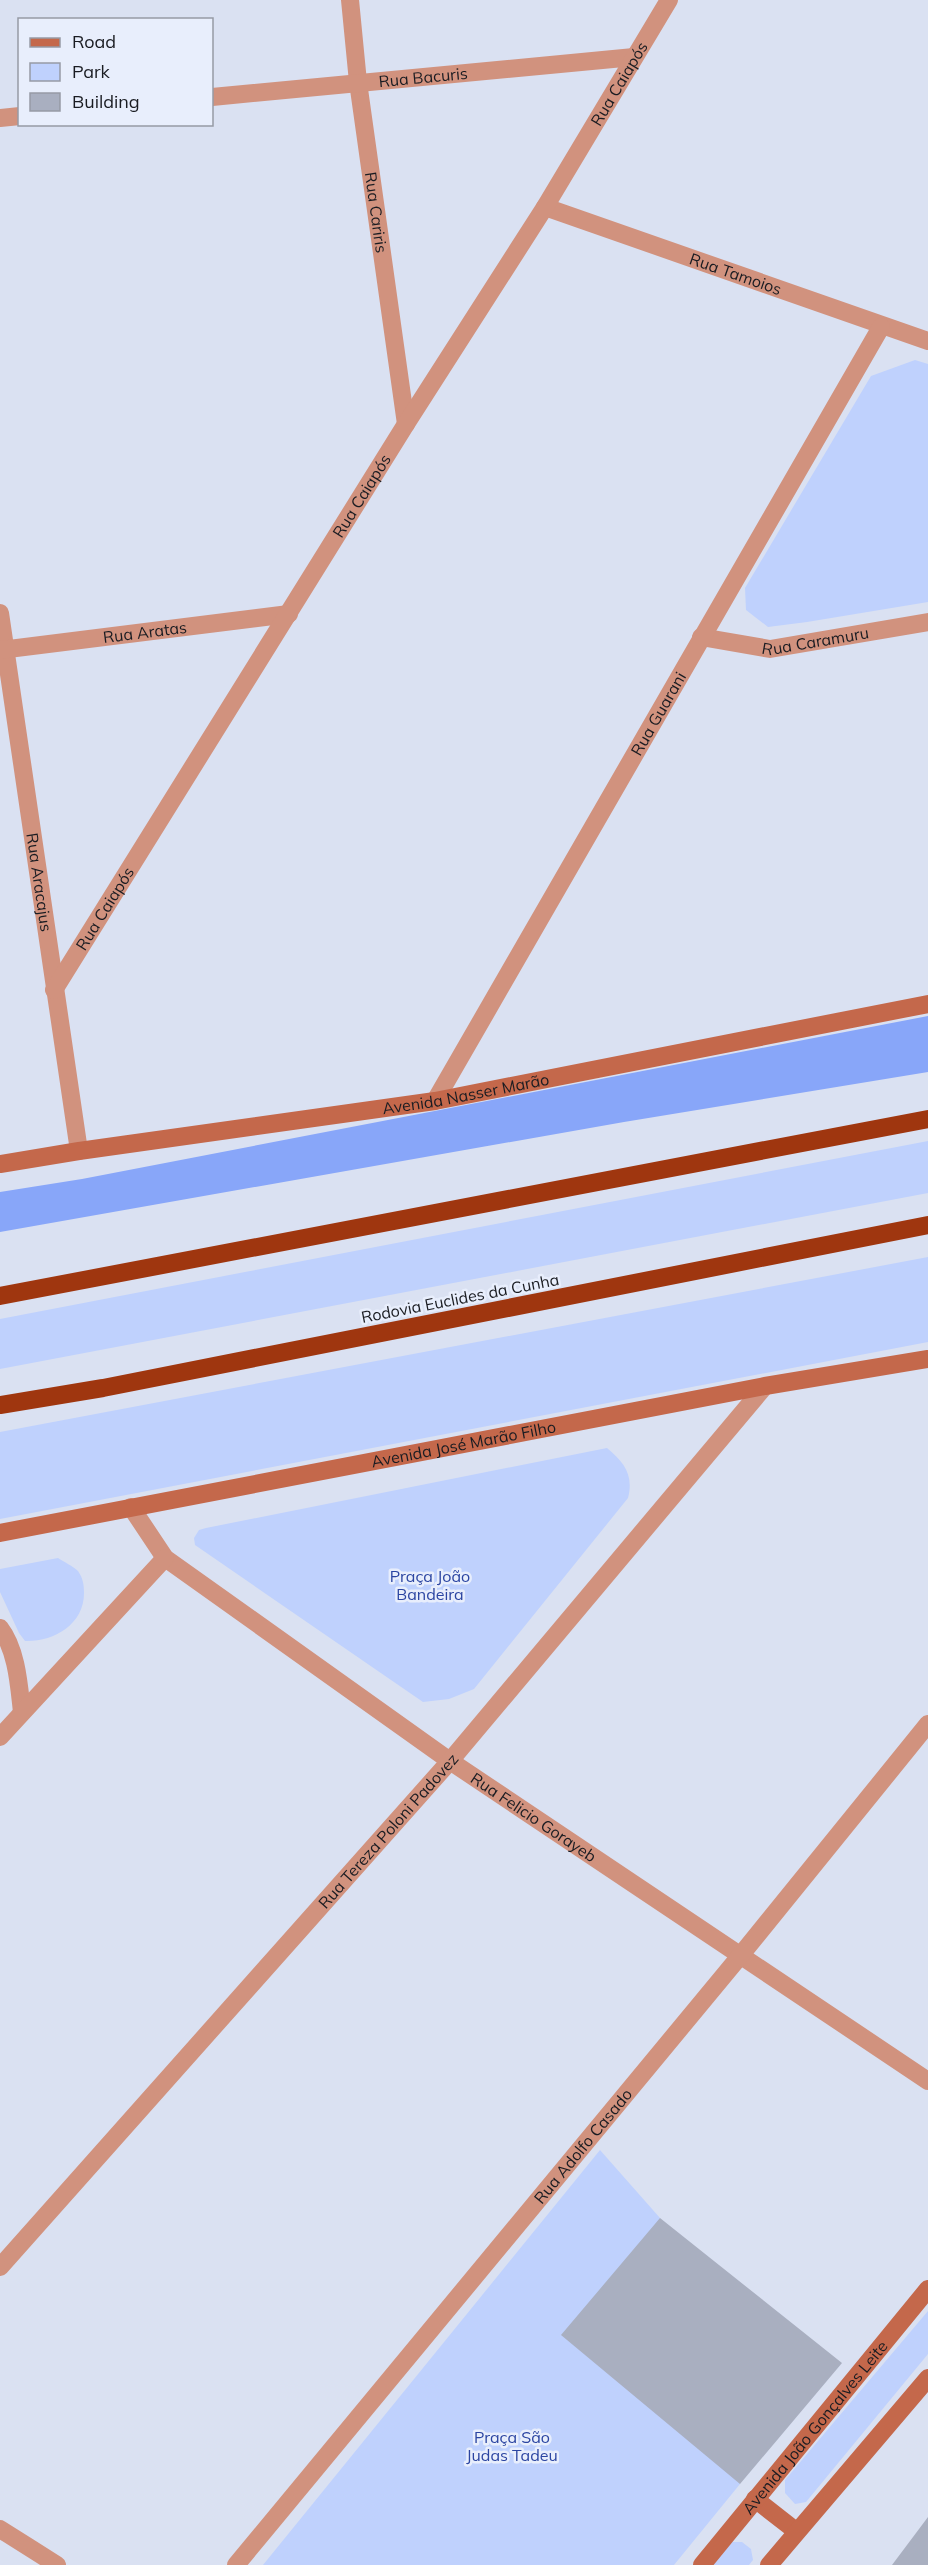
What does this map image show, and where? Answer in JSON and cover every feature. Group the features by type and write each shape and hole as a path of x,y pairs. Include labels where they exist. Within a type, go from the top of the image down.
{"highway":[{"path":"0,1296 928,1119"},
{"name":"Rodovia Euclides da Cunha","path":"0,1406 103,1388 928,1225"}],"main road":[{"name":"Avenida Nasser Marão","path":"0,1164 435,1101 928,1004"},
{"name":"Avenida José Marão Filho","path":"0,1533 765,1386 928,1359"},
{"name":"Avenida João Gonçalves Leite","path":"702,2565 928,2289"},
{"path":"769,2565 928,2379"},
{"path":"755,2499 796,2531"}],"street":[{"name":"Rua Cariris","path":"350,0 358,82 406,424"},
{"name":"Rua Caiapós","path":"54,990 406,424 545,207 669,0"},
{"name":"Rua Bacuris","path":"213,97 634,57"},
{"path":"0,118 18,116"},
{"name":"Rua Tamoios","path":"545,207 928,342"},
{"name":"Rua Guarani","path":"435,1101 882,327"},
{"name":"Rua Aracajus","path":"0,613 2,650 79,1151"},
{"name":"Rua Aratas","path":"2,650 289,614"},
{"name":"Rua Caramuru","path":"701,637 770,649 928,622"},
{"name":"Rua Tereza Poloni Padovez","path":"0,2267 450,1761 765,1386"},
{"name":"Rua Felicio Gorayeb","path":"131,1508 165,1557 450,1761 928,2081"},
{"path":"0,1737 165,1557"},
{"path":"0,1628 5,1635 17,1676 21,1712"},
{"name":"Rua Adolfo Casado","path":"236,2565 740,1956 928,1724"},
{"path":"0,2529 57,2565"}],"green space":[{"path":"915,360 928,364 928,602 768,627 746,610 745,588 871,376"},
{"path":"928,1141 928,1193 0,1369 0,1319"},
{"path":"928,1257 928,1342 0,1519 0,1432"},
{"name":"Praça João Bandeira","path":"607,1448 626,1470 630,1482 628,1498 474,1689 449,1699 423,1702 195,1545 194,1538 199,1530 206,1528"},
{"path":"58,1558 80,1574 84,1593 83,1604 73,1623 56,1635 36,1641 25,1641 0,1592 0,1569"},
{"name":"Praça São Judas Tadeu","path":"600,2150 660,2218 740,2484 674,2565 263,2565"},
{"path":"928,2311 928,2354 806,2502 795,2504 785,2493 785,2480"},
{"path":"731,2542 742,2542 751,2549 753,2560 749,2565 713,2565"}],"shaded area":[{"path":"928,1016 928,1072 624,1122 0,1232 0,1192 82,1179"}],"building":[{"path":"660,2218 842,2363 740,2484 561,2335"},
{"path":"928,2517 928,2565 892,2565"}]}
